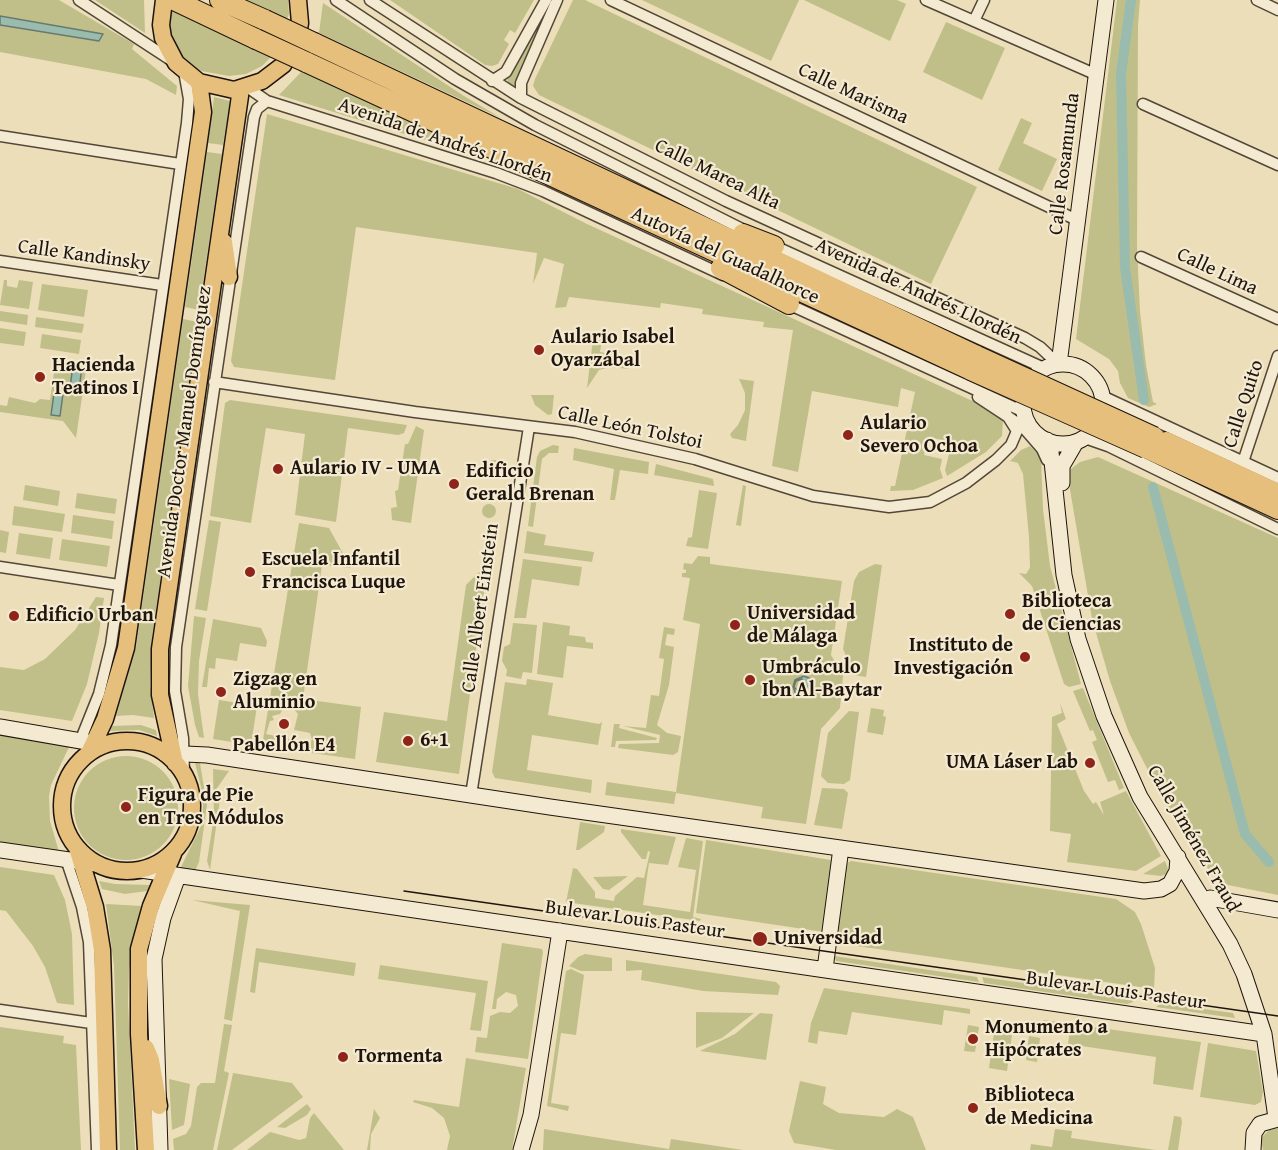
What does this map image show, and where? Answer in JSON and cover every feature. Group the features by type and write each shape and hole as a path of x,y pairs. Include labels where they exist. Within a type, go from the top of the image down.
{"highway":[{"name":"Autovía del Guadalhorce","path":"174,0 485,144 1150,442 1278,494"},
{"name":"Autovía del Guadalhorce","path":"220,0 544,150 796,272 974,363"},
{"path":"485,144 789,304"},
{"path":"544,150 593,168 774,246"},
{"name":"Autovía del Guadalhorce","path":"1150,442 1278,509"}],"main road":[{"path":"164,0 161,18 163,38 180,67 199,82 222,89 244,88 273,75 292,51 300,23 298,0"},
{"name":"Avenida Doctor Manuel Domínguez","path":"92,745 118,682 126,648 203,112 199,82"},
{"name":"Avenida Doctor Manuel Domínguez","path":"176,759 160,695 160,650 221,220 244,88"},
{"path":"221,220 229,277"},
{"path":"80,858 118,871 141,870 159,863 174,852 184,839 191,815 190,791 176,759 135,742 92,745 74,768 63,794 64,823 80,858 95,907 102,950 97,1024 108,1150"},
{"path":"146,1150 139,1034 139,949 171,876 174,852"},
{"path":"139,1034 152,1060 159,1106"}],"street":[{"path":"0,727 92,745 99,694 111,645 189,99 180,67 79,0"},
{"name":"Avenida de Andrés Llordén","path":"336,0 455,79 536,125 774,246 1054,366"},
{"name":"Calle Marea Alta","path":"370,0 521,98 726,201 1025,338 1040,347 1054,366"},
{"path":"492,81 506,72 546,0"},
{"path":"521,98 521,83 557,0"},
{"name":"Calle Marisma","path":"611,0 1079,221"},
{"path":"926,0 1097,75"},
{"path":"974,21 984,0"},
{"name":"Calle Rosamunda","path":"1054,366 1064,333 1106,0"},
{"path":"1257,0 1278,10"},
{"name":"Avenida de Andrés Llordén","path":"244,88 267,101 496,173 543,191 1024,412"},
{"name":"Avenida Doctor Manuel Domínguez","path":"176,759 175,658 254,117 257,109 267,101"},
{"path":"1143,104 1278,165"},
{"path":"0,136 180,164"},
{"name":"Calle Lima","path":"1141,257 1278,319"},
{"name":"Calle Kandinsky","path":"0,261 162,285"},
{"path":"1064,333 1069,352 1094,379 1102,396 1100,419 1080,440"},
{"name":"Calle Quito","path":"1243,462 1278,356"},
{"path":"923,365 1005,412 1022,426 1042,449 1055,488"},
{"path":"1081,367 1054,366 1029,384 1024,412 1030,427 1047,440 1062,444 1080,440 1108,446 1278,529"},
{"name":"Calle León Tolstoi","path":"214,382 575,432 651,447 813,496 889,507 930,502 966,483 996,460 1014,440 1017,428 1005,412"},
{"path":"1102,396 1278,478"},
{"name":"Calle Albert Einstein","path":"471,795 529,427"},
{"name":"Calle Jiménez Fraud","path":"1047,440 1051,452 1064,575 1078,639 1104,716 1140,797 1178,857 1239,964 1257,1007 1264,1034 1277,1118"},
{"name":"Calle Jiménez Fraud","path":"1080,440 1062,466 1063,503 1072,575 1093,663 1118,731 1150,799 1244,955 1264,1008 1278,1077"},
{"path":"0,567 119,585"},
{"path":"176,759 471,795 1144,891 1161,889 1170,884 1177,871 1178,857"},
{"path":"825,969 841,848"},
{"path":"0,850 80,858"},
{"name":"Bulevar Louis Pasteur","path":"141,870 1264,1034"},
{"path":"160,1150 154,958 171,876"},
{"path":"1210,898 1278,910"},
{"path":"521,1150 531,1115 560,931"},
{"path":"0,1011 97,1024 97,1150"},
{"path":"531,1115 531,1150"},
{"path":"1253,1150 1254,1133 1260,1124 1277,1118"}],"shaded area":[{"path":"0,0 59,0 134,44 132,49 177,86 176,95 146,79 0,52 0,25 99,41 103,34 0,16"},
{"path":"95,0 144,0 145,33"},
{"path":"246,0 288,0 289,14 287,19"},
{"path":"390,0 534,0 515,33 510,30 504,40 509,44 498,64 492,66 485,65"},
{"path":"573,0 585,0 977,187 931,284 539,95 533,86 535,79"},
{"path":"642,0 799,0 771,61"},
{"path":"804,0 897,0 906,4 890,41"},
{"path":"1117,0 1140,0 1137,247 1140,312 1146,365 1153,402 1157,404 1149,407 1128,398 1120,383 1118,371 1109,359 1076,339"},
{"path":"553,1 516,86 509,86 507,78 550,2"},
{"path":"323,3 464,96 501,118 319,33"},
{"path":"170,10 271,57 262,66 246,74 229,76 201,71 188,63 172,42 169,24"},
{"path":"0,16 103,34 99,41 0,25"},
{"path":"946,22 1005,48 982,100 923,72"},
{"path":"302,71 481,155 279,95"},
{"path":"214,97 230,101 223,145 208,143"},
{"path":"267,114 518,189 587,224 990,409 1003,419 1002,436 986,452 947,476 945,470 952,442 928,437 924,455 942,459 940,469 943,478 913,490 890,491 891,486 895,486 915,392 901,388 898,407 812,391 798,472 772,466 793,330 763,327 764,322 702,314 703,309 661,303 660,308 569,297 566,307 555,308 564,264 544,258 533,284 537,253 356,227 335,380 234,367 231,361"},
{"path":"1021,118 1032,123 1023,143 1057,159 1042,191 998,170"},
{"path":"207,152 222,154 199,310 185,307"},
{"path":"4,280 7,280 7,286 17,288 19,280 33,282 29,309 0,305"},
{"path":"42,284 88,290 84,317 38,310"},
{"path":"0,311 28,315 27,325 0,321"},
{"path":"36,317 84,324 82,333 35,327"},
{"path":"183,319 198,322 152,637 150,685 154,718 133,715 116,716 136,647"},
{"path":"0,328 26,332 24,346 0,343"},
{"path":"42,334 81,340 79,354 40,348"},
{"path":"593,339 602,340 600,352 630,357 628,369 611,367 599,370 587,388"},
{"path":"56,359 87,363 76,438 63,421 0,412 0,405 7,406 9,397 35,403 40,399 50,400"},
{"path":"73,365 82,367 79,390 70,388"},
{"path":"739,379 754,381 746,441 732,438 730,434 738,425 745,410 745,393"},
{"path":"54,393 63,394 60,416 51,415"},
{"path":"531,395 554,395 552,414 548,415 535,405"},
{"path":"230,400 407,425 404,433 398,435 348,428 336,522 295,515 305,434 266,428 251,523 210,516 225,403"},
{"path":"416,426 424,430 411,523 392,520 391,508 397,507 395,491 398,490 405,444 408,444"},
{"path":"553,445 559,446 558,453 549,453 542,459 533,527 528,526 537,457 540,451"},
{"path":"1030,446 1041,457 1043,509 1050,566 1081,684 1069,687 1064,684 1032,586 1019,573 1026,574 1030,568 1029,537 1023,474 1018,463 1010,461 1021,450"},
{"path":"574,448 649,462 648,474 620,470 615,500 610,500 614,469 573,460"},
{"path":"1098,457 1278,538 1278,895 1223,884 1212,875 1159,792 1129,733 1110,681 1092,619 1067,472 1080,462"},
{"path":"494,460 499,462 501,467 499,472 494,474 489,472 487,467 489,462"},
{"path":"656,464 713,479 714,486 654,475"},
{"path":"25,485 60,491 58,506 23,500"},
{"path":"743,485 746,486 741,526 736,525"},
{"path":"699,490 717,493 708,549 686,546 688,538 692,537"},
{"path":"77,493 117,499 115,514 75,508"},
{"path":"489,504 494,506 496,511 494,516 489,518 484,516 482,511 484,506"},
{"path":"14,506 65,514 62,532 12,525"},
{"path":"73,515 114,521 112,539 71,533"},
{"path":"209,520 221,522 207,611 195,609"},
{"path":"299,523 329,528 351,568 322,565 303,699 361,707 355,759 262,746","holes":["291,706 298,714 294,730 310,733 312,740 309,743 266,734 270,721 274,720 272,716 280,714 284,707"]},
{"path":"0,530 9,532 6,553 0,552"},
{"path":"527,531 546,535 544,545 594,552 592,562 524,553"},
{"path":"19,533 53,538 50,559 16,554"},
{"path":"62,539 110,546 107,567 59,560"},
{"path":"698,556 710,557 710,564 842,581 831,655 843,676 840,708 821,729 806,824 761,818 763,807 676,793 674,804 605,795 607,782 676,792 700,624 683,620 690,578 682,577 682,573 686,573 683,569 684,563 692,564"},
{"path":"523,559 582,567 579,586 532,579 526,618 514,618"},
{"path":"488,563 459,774 376,762 384,712 447,721 466,585"},
{"path":"875,564 882,565 866,677 854,675 843,649 854,581 859,572"},
{"path":"96,597 104,598 99,633 87,684 72,721 0,710 0,667 24,670 45,659 75,630"},
{"path":"194,616 206,618 199,661 198,694 204,738 199,737 195,725 188,686"},
{"path":"213,619 261,628 267,641 266,647 240,643 237,661 216,658 215,669 209,668 207,687 202,687"},
{"path":"543,622 570,626 569,635 585,637 586,642 593,643 593,649 567,646 563,678 537,674"},
{"path":"513,623 537,625 532,673 523,672 521,679 506,676 507,670 502,661 504,647 510,644"},
{"path":"664,627 675,629 674,635 667,634 665,645 674,647 669,685 657,725 667,733 681,736 678,752 673,755 618,748 619,744 659,743 660,735 623,726 646,728 651,695 659,696 664,659 659,658"},
{"path":"804,676 813,680 815,688 811,695 803,697 796,694 793,687 795,680","holes":["802,679 807,687 800,693 794,687 796,681"]},
{"path":"527,679 553,683 548,715 599,724 602,722 598,745 532,735 527,770 592,780 591,793 495,778 492,772 505,682 526,685"},
{"path":"1083,688 1124,788 1119,790 1115,780 1108,782 1092,742 1097,740 1093,730 1090,731 1073,691"},
{"path":"219,700 257,706 251,745 213,739"},
{"path":"1060,703 1066,719 1057,724 1084,791 1093,804 1096,802 1104,815 1100,802 1126,791 1161,856 1136,871 1067,862 1071,834 1050,831 1052,717 1062,713"},
{"path":"871,708 884,710 883,716 886,717 883,735 867,732"},
{"path":"849,711 859,712 850,780 844,784 828,783 821,776 828,733"},
{"path":"614,724 620,724 619,728 657,738 656,740 616,741 615,747 611,747"},
{"path":"141,725 156,730 157,736 139,730 110,731 112,726"},
{"path":"0,734 70,745 51,785 49,796 50,821 59,852 0,843"},
{"path":"126,756 146,760 163,771 174,788 178,808 174,828 163,845 146,856 126,860 106,856 89,845 78,828 74,808 78,788 89,771 106,760"},
{"path":"195,763 200,763 207,805 199,862 195,871 180,869 203,822 203,795"},
{"path":"213,769 229,771 215,791 221,792 210,870 207,861 214,817"},
{"path":"822,788 844,789 848,793 842,829 814,825"},
{"path":"580,822 605,826 604,832 576,850"},
{"path":"621,829 676,837 668,865 649,863 643,905 690,912 696,870 678,867 686,838 703,841 693,917 701,919 700,921 566,902 573,868 577,869 595,892 595,898 614,901 615,896 637,877 644,878 650,852 648,851 646,859 642,859"},
{"path":"706,840 831,860 833,863 824,932 696,913"},
{"path":"851,861 1116,899 1135,912 1141,924 1155,968 1154,989 836,943 847,863"},
{"path":"1165,861 1168,869 1166,874 1161,876 1143,874"},
{"path":"0,867 54,875 65,900 72,934 74,1005 57,1003 45,967 33,946 6,911 0,910"},
{"path":"628,876 609,890 603,889 593,877"},
{"path":"99,881 150,885 147,891 125,894 102,889"},
{"path":"192,900 250,905 232,1021 224,1019 240,911"},
{"path":"106,904 142,906 129,969 128,1003 135,1150 120,1150 114,966"},
{"path":"502,943 542,949 543,952 528,1059 475,1052 477,1037 487,1038 490,1016 500,1012 510,1013 518,1006 516,995 506,992 497,999 496,1009 492,1009"},
{"path":"256,948 356,963 354,976 259,962 255,993 250,992"},
{"path":"585,954 612,958 612,971 581,971 569,966"},
{"path":"834,956 977,977 979,982 836,961"},
{"path":"626,960 776,982 780,986 778,995 703,991 641,980 642,970 626,971"},
{"path":"380,965 488,981 481,1031 470,1030 476,993 378,979"},
{"path":"571,969 584,975 576,1035 561,1033 551,1103 569,1106 568,1111 547,1106 566,971"},
{"path":"982,977 1133,999 1133,1002 1127,1004 984,983"},
{"path":"824,988 970,1009 970,1014 944,1010 942,1025 852,1012 847,1035 819,1031 817,1044 808,1042 811,1023"},
{"path":"1161,1003 1233,1013 1235,1018 1156,1007"},
{"path":"696,1012 754,1013 722,1038 696,1048"},
{"path":"760,1013 773,1014 766,1060 700,1051 735,1034"},
{"path":"1043,1020 1201,1042 1193,1090 1153,1084 1156,1057 1068,1044 1070,1029 1042,1025"},
{"path":"224,1024 232,1025 224,1071 229,1073 213,1150 174,1150 173,1139 186,1134 191,1126 197,1087 201,1083 215,1083"},
{"path":"968,1025 979,1027 975,1052 964,1051"},
{"path":"0,1027 64,1036 63,1043 76,1045 81,1150 0,1150"},
{"path":"994,1033 1012,1035 1007,1071 989,1068"},
{"path":"1029,1036 1040,1038 1037,1062 1026,1060"},
{"path":"1208,1043 1256,1051 1263,1092 1261,1102 1255,1105 1200,1097"},
{"path":"466,1058 526,1068 512,1150 447,1150 450,1136 444,1118 432,1108 413,1102 414,1100 459,1107"},
{"path":"233,1073 292,1083 303,1097 232,1150 217,1150"},
{"path":"169,1079 190,1084 184,1125 172,1130"},
{"path":"800,1081 826,1087 823,1104 839,1113 884,1117 897,1109 913,1117 926,1150 836,1150 794,1143 789,1131"},
{"path":"307,1104 311,1109 307,1115 285,1128 277,1127"},
{"path":"374,1109 380,1118 371,1134 370,1150 367,1150"},
{"path":"314,1113 344,1150 247,1150 270,1132 299,1140 306,1138 310,1118"},
{"path":"1174,1116 1181,1117 1182,1122 1178,1150 1168,1150"},
{"path":"1271,1128 1278,1128 1278,1150 1263,1150 1261,1138"},
{"path":"544,1129 669,1149 671,1139 743,1150 543,1150"},
{"path":"1055,1129 1072,1131 1071,1138 1156,1150 1030,1150 1031,1144 1052,1147"}],"waterway":[{"path":"1131,0 1121,74 1125,267 1144,400"},
{"path":"1153,487 1245,834 1269,862"}],"tram line":[{"path":"404,891 1278,1016"}],"place":[{"name":"Aulario Isabel Oyarzábal","path":"539,350"},
{"name":"Hacienda Teatinos I","path":"40,377"},
{"name":"Aulario Severo Ochoa","path":"848,435"},
{"name":"Aulario IV - UMA","path":"278,469"},
{"name":"Edificio Gerald Brenan","path":"454,484"},
{"name":"Escuela Infantil Francisca Luque","path":"250,572"},
{"name":"Biblioteca de Ciencias","path":"1010,614"},
{"name":"Edificio Urban","path":"14,616"},
{"name":"Universidad de Málaga","path":"735,625"},
{"name":"Instituto de Investigación","path":"1025,657"},
{"name":"Umbráculo Ibn Al-Baytar","path":"750,680"},
{"name":"Zigzag en Aluminio","path":"221,692"},
{"name":"Pabellón E4","path":"284,724"},
{"name":"6+1","path":"408,741"},
{"name":"UMA Láser Lab","path":"1090,763"},
{"name":"Figura de Pie en Tres Módulos","path":"126,807"},
{"name":"Universidad","path":"760,939"},
{"name":"Monumento a Hipócrates","path":"973,1039"},
{"name":"Tormenta","path":"343,1057"},
{"name":"Biblioteca de Medicina","path":"973,1108"}]}
